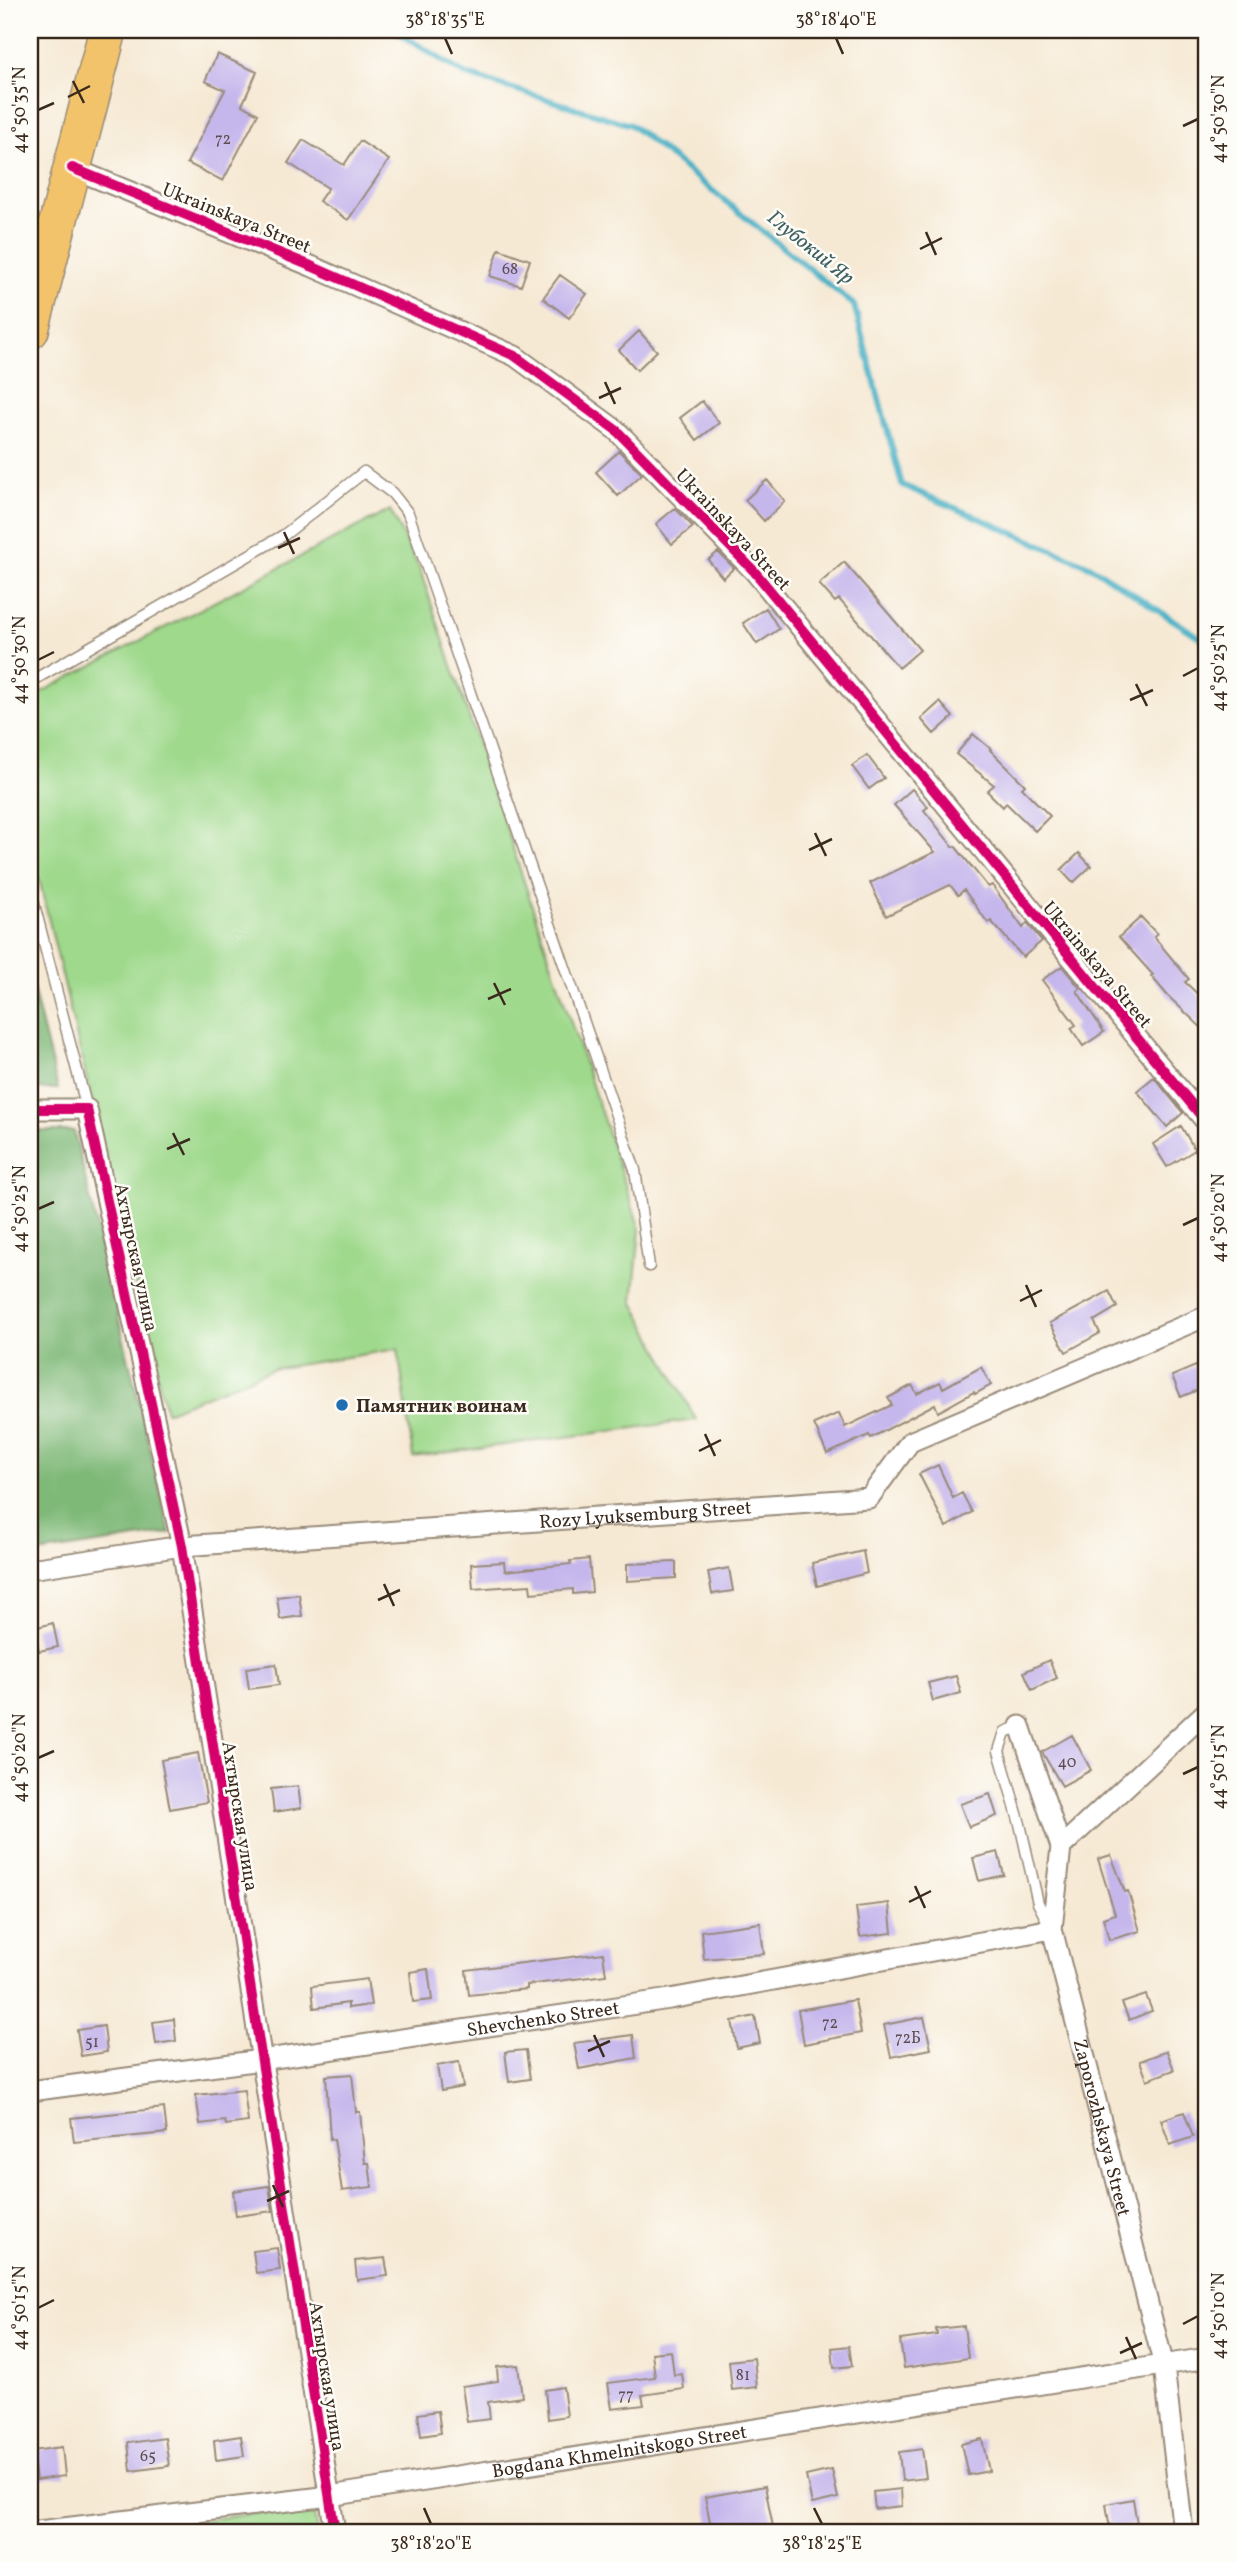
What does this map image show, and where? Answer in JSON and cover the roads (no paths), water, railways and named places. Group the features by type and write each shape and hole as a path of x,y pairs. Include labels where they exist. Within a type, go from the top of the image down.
{"highway":[{"path":"30,330 108,30"}],"street":[{"name":"Ukrainskaya Street","path":"72,168 311,266 515,356 616,430 754,571 1207,1123"},
{"path":"30,1109 87,1109"},
{"name":"Ахтырская улица","path":"87,1109 182,1546 335,2532"},
{"name":"Rozy Lyuksemburg Street","path":"30,1569 182,1546 869,1498 910,1442 1207,1316"},
{"path":"1061,1847 1207,1711"},
{"name":"Zaporozhskaya Street","path":"1020,1726 1061,1847 1052,1929 1164,2366 1184,2532"},
{"name":"Shevchenko Street","path":"30,2091 261,2060 670,1999 1052,1929"},
{"name":"Bogdana Khmelnitskogo Street","path":"30,2532 330,2496 1207,2358"}],"lane":[{"path":"30,682 284,535 364,472 392,494 408,513 635,1170 649,1266"},
{"path":"30,889 87,1109"},
{"path":"1020,1726 1005,1732 999,1751 1020,1824 1038,1903 1052,1929"}],"waterway":[{"name":"Глубокий Яр","path":"394,30 464,74 631,125 854,305 902,485 1092,567 1207,642"}],"place":[{"name":"Памятник воинам","path":"342,1405"}]}
